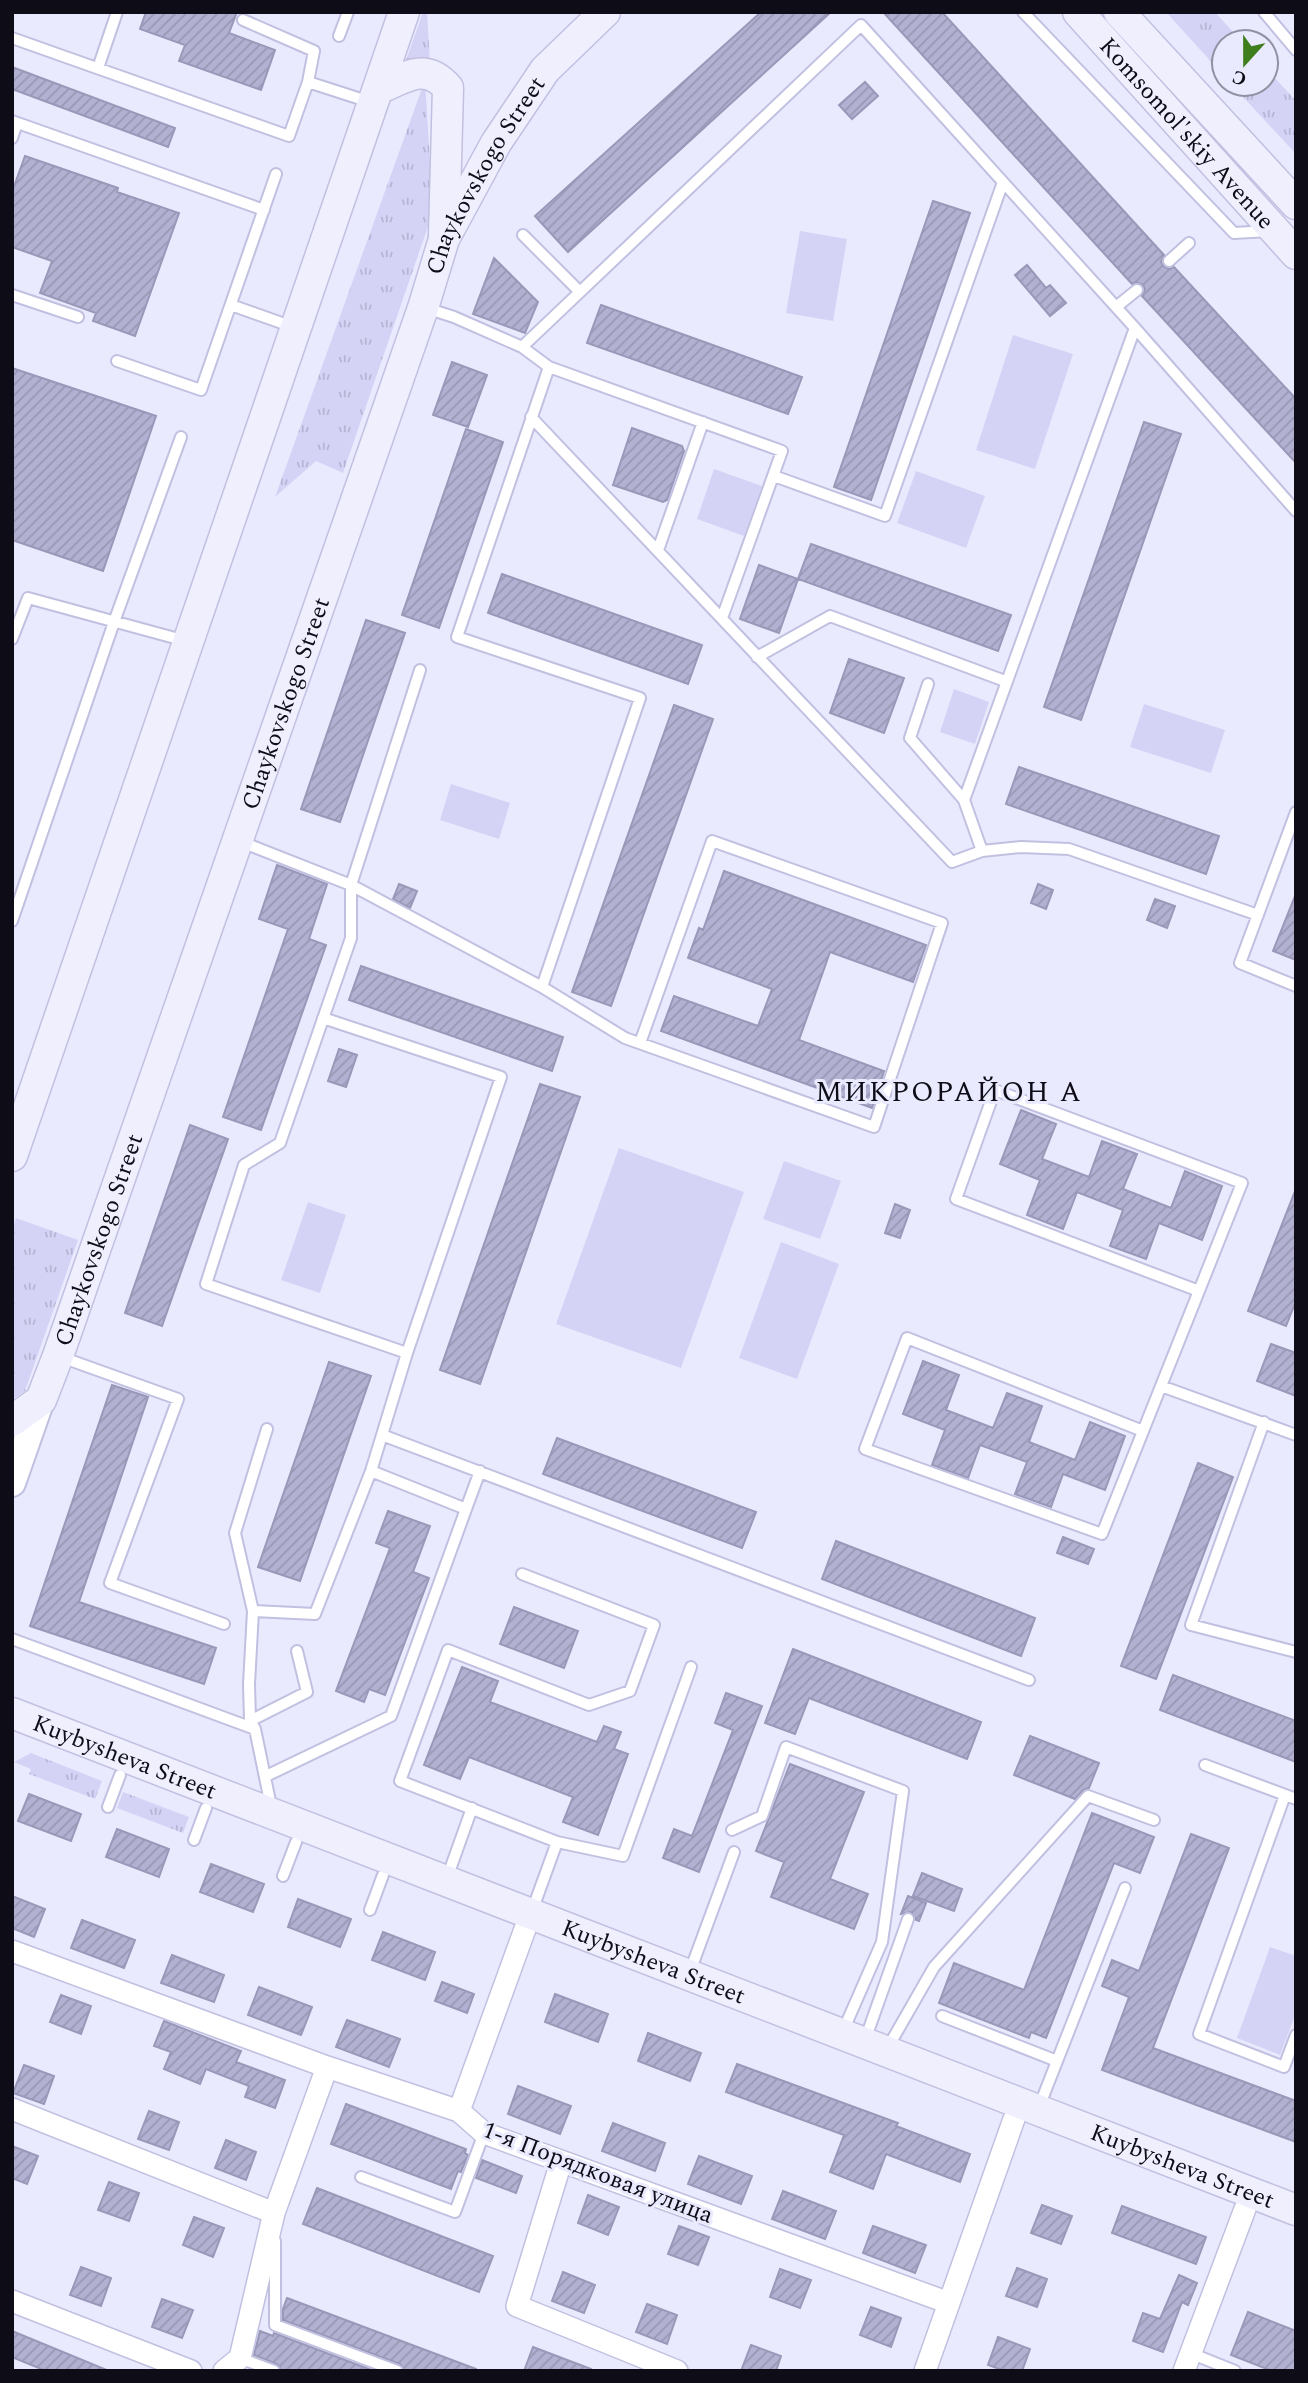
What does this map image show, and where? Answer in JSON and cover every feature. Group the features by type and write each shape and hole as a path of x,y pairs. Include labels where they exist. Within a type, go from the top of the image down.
{"main road":[{"path":"12,1156 404,12"},
{"name":"Chaykovskogo Street","path":"41,1400 423,308 444,239 496,143 545,69 605,12"},
{"name":"Komsomol'skiy Avenue","path":"1077,12 1296,254"},
{"name":"Komsomol'skiy Avenue","path":"1119,12 1296,204"},
{"path":"375,96 415,74 428,72 448,88 444,239"},
{"path":"12,1421 41,1400"},
{"name":"Kuybysheva Street","path":"12,1713 446,1881 528,1921 1024,2111 1296,2210"},
{"name":"Kuybysheva Street","path":"12,1735 383,1875 689,1974 864,2042 1296,2229"}],"street":[{"path":"12,1483 41,1400"},
{"path":"459,2111 528,1921"},
{"name":"1-я Порядковая улица","path":"12,1951 327,2067 459,2111 484,2133 949,2303"},
{"path":"232,2364 274,2213 327,2067"},
{"path":"12,2109 274,2213"},
{"path":"925,2371 1024,2111"},
{"path":"561,2162 517,2306 677,2371"},
{"path":"1187,2362 1245,2209"},
{"path":"12,2301 191,2371"}],"lane":[{"path":"98,68 117,12"},
{"path":"340,36 348,12"},
{"path":"1023,12 1234,233 1275,231"},
{"path":"1264,12 1296,50"},
{"path":"12,38 289,135 308,82 314,51 243,20"},
{"path":"522,347 861,25 1296,511"},
{"path":"308,82 375,96"},
{"path":"12,138 15,122 264,210"},
{"path":"117,361 201,390 276,174"},
{"path":"774,476 885,516 1003,182"},
{"path":"523,235 580,292"},
{"path":"1169,261 1189,243"},
{"path":"1116,307 1137,290"},
{"path":"12,295 78,317"},
{"path":"231,305 296,328"},
{"path":"423,308 454,317 522,347 548,367 782,451 722,618"},
{"path":"964,800 1135,328"},
{"path":"542,987 640,698 457,637 548,367"},
{"path":"531,417 952,862 982,851 1021,847 1069,849 1258,915"},
{"path":"658,550 703,422"},
{"path":"12,921 114,622 181,437"},
{"path":"12,639 28,598 188,642"},
{"path":"757,657 830,616 1005,681"},
{"path":"407,1353 206,1284 244,1165 280,1143 351,938 351,885 420,670"},
{"path":"928,684 910,738 964,800 982,851"},
{"path":"1296,812 1240,963 1296,986"},
{"path":"236,840 351,885 542,987 625,1038 874,1127 942,923 712,841 640,1043"},
{"path":"253,1611 315,1614 371,1471 407,1353 501,1077 323,1018"},
{"path":"1143,1431 907,1338 865,1449 1102,1534 1143,1431 1199,1291 1242,1183 995,1090 956,1199 1199,1291"},
{"path":"58,1356 178,1399 110,1583 224,1624"},
{"path":"1161,1386 1296,1435"},
{"path":"1264,1422 1191,1625 1296,1652"},
{"path":"267,1429 235,1532 253,1611 249,1684 253,1725 272,1814"},
{"path":"382,1435 1030,1680"},
{"path":"371,1471 466,1509"},
{"path":"266,1776 391,1716 480,1471"},
{"path":"522,1574 654,1625 630,1691 589,1705 448,1650 400,1781 557,1842 623,1857 691,1667"},
{"path":"12,1639 253,1725"},
{"path":"253,1725 307,1692 297,1651"},
{"path":"732,1830 762,1816 786,1747 903,1791 882,1942 864,2042"},
{"path":"1205,1765 1291,1797 1199,2034 1284,2067 1296,2035"},
{"path":"108,1807 120,1775"},
{"path":"864,2042 1087,1796 1154,1820"},
{"path":"194,1840 206,1808"},
{"path":"446,1881 472,1808"},
{"path":"283,1876 296,1842"},
{"path":"528,1921 557,1842"},
{"path":"689,1974 734,1852"},
{"path":"370,1910 383,1875"},
{"path":"1024,2111 1057,2061 1125,1888"},
{"path":"864,2042 908,1919"},
{"path":"942,2016 1057,2061"},
{"path":"361,2177 455,2212 484,2133"},
{"path":"274,2213 275,2325 397,2371"},
{"path":"1187,2362 1235,2371"},
{"path":"232,2364 274,2371"}],"green space":[{"path":"423,12 427,12 430,63 406,60"},
{"path":"1166,12 1215,12 1229,28 1210,28 1210,61"},
{"path":"425,80 433,212 343,473 316,461 275,497"},
{"path":"1280,83 1296,101 1296,154 1244,98 1280,98"},
{"path":"800,231 847,239 833,321 786,313"},
{"path":"1013,335 1073,354 1035,469 976,450"},
{"path":"714,469 762,486 744,536 697,519"},
{"path":"916,471 985,496 966,548 897,523"},
{"path":"954,689 989,702 975,744 940,732"},
{"path":"1144,704 1225,730 1211,773 1130,747"},
{"path":"451,784 510,803 499,839 440,820"},
{"path":"619,1148 744,1192 681,1368 556,1324"},
{"path":"784,1161 841,1181 820,1239 763,1219"},
{"path":"308,1202 346,1215 320,1293 281,1280"},
{"path":"16,1218 78,1240 25,1391 12,1400 12,1230"},
{"path":"781,1242 839,1264 797,1379 739,1358"},
{"path":"31,1753 102,1781 95,1799 29,1774 31,1769 14,1762"},
{"path":"123,1792 189,1817 183,1833 117,1808"},
{"path":"1270,1947 1296,1956 1296,2013 1280,2055 1237,2038"}],"building":[{"path":"146,12 237,12 229,33 275,50 261,90 179,61 185,45 140,29"},
{"path":"761,12 831,12 568,252 535,216"},
{"path":"883,12 942,12 1164,255 1161,262 1164,267 1174,267 1296,399 1296,463 1142,296 1145,289 1143,285 1136,282 1132,284"},
{"path":"12,67 175,128 168,147 12,89"},
{"path":"865,82 878,96 852,119 839,105"},
{"path":"25,156 118,188 117,192 179,213 135,336 93,321 96,313 40,293 52,261 12,247 12,192"},
{"path":"933,201 970,213 871,500 834,487"},
{"path":"494,258 538,302 525,333 473,314"},
{"path":"1027,265 1046,288 1050,285 1066,303 1050,316 1015,275"},
{"path":"601,305 802,377 788,414 587,343"},
{"path":"452,362 487,375 468,427 433,415"},
{"path":"12,368 156,416 103,571 12,540"},
{"path":"1144,422 1181,434 1081,720 1044,707"},
{"path":"632,428 682,446 684,451 667,500 663,502 613,485"},
{"path":"466,429 503,442 439,628 402,615"},
{"path":"811,544 1011,615 998,651 798,579"},
{"path":"759,565 798,579 779,633 740,619"},
{"path":"502,574 702,645 688,684 488,613"},
{"path":"366,620 405,633 340,822 301,809"},
{"path":"849,659 904,678 884,733 830,713"},
{"path":"674,705 713,719 611,1006 572,992"},
{"path":"1019,767 1219,836 1206,874 1006,804"},
{"path":"277,865 327,884 309,939 326,945 261,1130 223,1117 288,929 259,919"},
{"path":"724,871 926,945 913,982 830,952 799,1040 884,1071 872,1108 661,1031 674,996 758,1026 772,989 688,958 699,928 703,930"},
{"path":"399,884 417,891 410,908 393,899"},
{"path":"1038,884 1053,890 1046,909 1031,903"},
{"path":"1296,896 1296,960 1273,951"},
{"path":"1155,899 1175,906 1167,928 1147,920"},
{"path":"361,966 563,1037 552,1071 349,1000"},
{"path":"339,1049 357,1055 346,1087 328,1081"},
{"path":"540,1084 580,1097 480,1384 440,1370"},
{"path":"1021,1110 1056,1124 1042,1159 1089,1177 1102,1141 1137,1154 1123,1189 1171,1208 1185,1171 1222,1186 1202,1240 1159,1223 1146,1259 1110,1246 1123,1210 1077,1192 1063,1229 1027,1215 1040,1180 1000,1164"},
{"path":"190,1125 228,1139 162,1326 125,1313"},
{"path":"1295,1191 1296,1301 1286,1326 1248,1311"},
{"path":"895,1204 910,1210 900,1238 885,1233"},
{"path":"1271,1344 1296,1353 1296,1396 1257,1381"},
{"path":"923,1361 959,1375 946,1410 993,1428 1007,1393 1042,1406 1029,1442 1075,1460 1090,1422 1125,1436 1105,1490 1063,1474 1051,1507 1015,1494 1027,1462 980,1445 968,1478 932,1465 945,1430 903,1414"},
{"path":"329,1362 371,1376 300,1581 258,1567"},
{"path":"112,1385 148,1397 79,1602 216,1648 204,1684 30,1626"},
{"path":"557,1438 756,1512 742,1548 543,1474"},
{"path":"1198,1463 1233,1477 1156,1679 1121,1666"},
{"path":"388,1511 430,1526 413,1572 429,1578 385,1695 369,1689 364,1702 336,1691 390,1548 376,1543"},
{"path":"1063,1537 1094,1549 1088,1564 1057,1553"},
{"path":"836,1541 1035,1618 1021,1656 822,1579"},
{"path":"514,1607 578,1631 564,1668 500,1644"},
{"path":"793,1649 981,1722 967,1759 809,1698 795,1734 765,1723"},
{"path":"462,1667 498,1681 490,1702 597,1742 604,1726 621,1732 614,1749 628,1754 598,1835 563,1822 573,1797 469,1757 460,1779 424,1765"},
{"path":"1173,1675 1296,1721 1296,1762 1160,1710"},
{"path":"726,1693 762,1706 699,1872 663,1858 674,1829 692,1836 733,1730 715,1723"},
{"path":"1030,1736 1099,1763 1089,1788 1083,1790 1075,1799 1014,1775"},
{"path":"790,1764 864,1792 830,1879 868,1894 854,1929 771,1897 784,1862 756,1851"},
{"path":"29,1794 81,1814 71,1841 18,1821"},
{"path":"1092,1813 1154,1837 1140,1873 1114,1863 1046,2038 1031,2032 1029,2038 939,2003 954,1963 1024,1990"},
{"path":"117,1829 169,1849 159,1877 106,1857"},
{"path":"1191,1834 1229,1848 1153,2048 1296,2101 1296,2142 1102,2070 1129,1997 1102,1986 1112,1960 1139,1971"},
{"path":"211,1864 264,1884 253,1912 200,1892"},
{"path":"922,1873 962,1889 954,1911 913,1896"},
{"path":"12,1896 45,1909 34,1937 12,1928"},
{"path":"908,1896 926,1903 919,1921 911,1912 901,1914"},
{"path":"298,1899 351,1919 340,1947 288,1927"},
{"path":"82,1920 135,1940 124,1968 71,1948"},
{"path":"383,1932 435,1952 425,1980 372,1960"},
{"path":"172,1955 224,1975 214,2002 161,1983"},
{"path":"442,1982 474,1994 467,2013 435,2001"},
{"path":"259,1987 312,2007 301,2035 248,2015"},
{"path":"555,1994 608,2014 598,2042 545,2022"},
{"path":"61,1995 91,2006 81,2034 50,2022"},
{"path":"347,2020 400,2039 389,2067 336,2047"},
{"path":"164,2021 241,2051 236,2062 285,2080 275,2108 245,2097 249,2086 206,2069 200,2084 164,2069 171,2052 154,2046"},
{"path":"648,2033 701,2053 690,2081 638,2061"},
{"path":"737,2064 898,2123 896,2126 970,2154 960,2182 886,2154 873,2189 830,2172 844,2135 726,2092"},
{"path":"24,2065 54,2076 44,2104 13,2093"},
{"path":"518,2086 571,2106 560,2134 508,2114"},
{"path":"346,2104 466,2149 465,2153 468,2155 451,2189 331,2144"},
{"path":"149,2111 179,2122 169,2150 138,2139"},
{"path":"613,2123 665,2143 655,2171 602,2151"},
{"path":"226,2140 256,2152 246,2180 215,2168"},
{"path":"12,2146 38,2156 27,2184 12,2178"},
{"path":"699,2156 752,2176 741,2204 688,2184"},
{"path":"482,2160 522,2176 516,2193 476,2178"},
{"path":"109,2182 139,2193 129,2221 98,2210"},
{"path":"317,2188 493,2256 479,2292 303,2224"},
{"path":"783,2191 836,2211 825,2239 772,2219"},
{"path":"588,2195 619,2207 608,2235 578,2223"},
{"path":"1042,2205 1072,2216 1061,2244 1031,2233"},
{"path":"1122,2206 1206,2237 1196,2264 1112,2233"},
{"path":"194,2217 224,2228 213,2257 183,2245"},
{"path":"679,2226 709,2237 698,2265 668,2254"},
{"path":"873,2226 926,2245 915,2273 863,2253"},
{"path":"81,2267 111,2278 101,2306 70,2295"},
{"path":"1017,2268 1047,2279 1037,2307 1006,2296"},
{"path":"780,2269 811,2280 800,2308 770,2297"},
{"path":"563,2272 595,2285 584,2313 552,2301"},
{"path":"1179,2275 1197,2283 1188,2305 1182,2302 1163,2352 1133,2341 1143,2313 1160,2319"},
{"path":"287,2298 476,2371 405,2371 400,2364 283,2320"},
{"path":"162,2299 193,2310 182,2338 152,2327"},
{"path":"647,2304 677,2315 667,2344 636,2332"},
{"path":"871,2307 901,2318 891,2347 860,2335"},
{"path":"1248,2312 1296,2331 1296,2371 1272,2371 1231,2355"},
{"path":"12,2331 107,2370 46,2371 12,2357"},
{"path":"260,2331 273,2336 274,2333 374,2371 282,2371 277,2364 254,2355"},
{"path":"998,2337 1030,2349 1022,2371 1005,2371 988,2365"},
{"path":"751,2345 781,2356 776,2371 741,2371"},
{"path":"533,2347 591,2369 591,2371 524,2371"}],"district":[{"name":"МИКРОРАЙОН А","path":"949,1091"}]}
